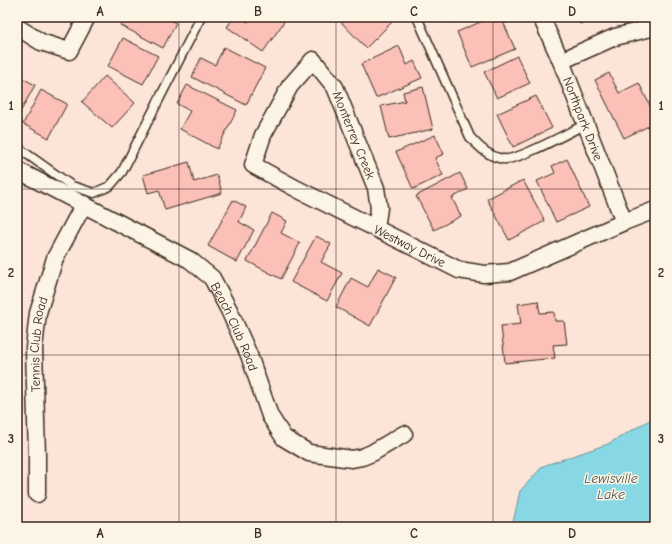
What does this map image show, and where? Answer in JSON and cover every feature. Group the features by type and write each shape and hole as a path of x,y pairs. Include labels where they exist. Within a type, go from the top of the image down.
{"street":[{"path":"17,27 40,42 69,51 87,17"},
{"name":"Northpark Drive","path":"541,17 562,61 624,222"},
{"path":"562,61 615,37 655,27"},
{"name":"Monterrey Creek","path":"290,86 313,60 335,87 376,188 379,208 376,228"},
{"name":"Westway Drive","path":"290,86 263,135 253,165 297,189 459,270 484,274 510,272 655,210"},
{"name":"Beach Club Road","path":"17,170 190,260 212,278 229,310 249,355 270,416 284,438 309,454 352,459 372,453 404,434"},
{"name":"Tennis Club Road","path":"37,494 34,348 38,312 55,258 84,204"}],"lane":[{"path":"17,147 72,186 94,193 110,186 122,172 202,17"},
{"path":"417,17 470,137 482,151 504,160 518,157 586,124"}],"water":[{"name":"Lewisville Lake","path":"655,417 655,527 512,527 520,491 543,466 608,444"}],"building":[{"path":"124,17 164,17 176,23 163,48 120,25"},
{"path":"234,17 240,17 248,22 251,17 277,17 284,22 263,52 227,27"},
{"path":"340,17 397,17 366,48 338,19"},
{"path":"448,17 464,17 451,23"},
{"path":"492,17 501,17 515,49 472,67 457,32"},
{"path":"577,17 595,17 580,24"},
{"path":"123,38 158,56 143,84 108,66"},
{"path":"399,46 407,65 414,61 422,78 376,98 361,64"},
{"path":"224,47 265,68 246,105 192,77 201,58 215,65"},
{"path":"517,56 530,83 497,98 484,72"},
{"path":"609,73 619,93 639,83 655,116 655,123 624,138 595,80"},
{"path":"17,75 35,85 17,118"},
{"path":"105,76 135,103 112,128 82,102"},
{"path":"187,85 237,110 217,149 180,129 190,111 177,104"},
{"path":"423,87 433,129 389,139 381,106 405,101 403,92"},
{"path":"41,90 67,104 49,138 23,124"},
{"path":"536,96 552,128 513,147 497,114"},
{"path":"435,135 444,154 435,158 443,175 413,189 396,152"},
{"path":"567,159 589,207 556,222 537,181 555,173 552,166"},
{"path":"189,162 194,182 217,175 222,193 165,210 159,190 148,193 143,175"},
{"path":"460,173 468,189 452,198 461,216 434,230 416,196"},
{"path":"523,180 545,221 509,240 487,199"},
{"path":"233,200 246,207 239,222 254,230 237,262 208,246"},
{"path":"272,213 287,221 281,233 300,243 281,279 247,261"},
{"path":"316,236 331,244 321,262 342,273 327,301 291,282"},
{"path":"378,268 396,277 370,326 336,307 351,278 368,287"},
{"path":"538,301 540,313 554,312 555,321 564,321 567,344 553,345 555,358 505,363 501,326 521,324 518,304"}]}
